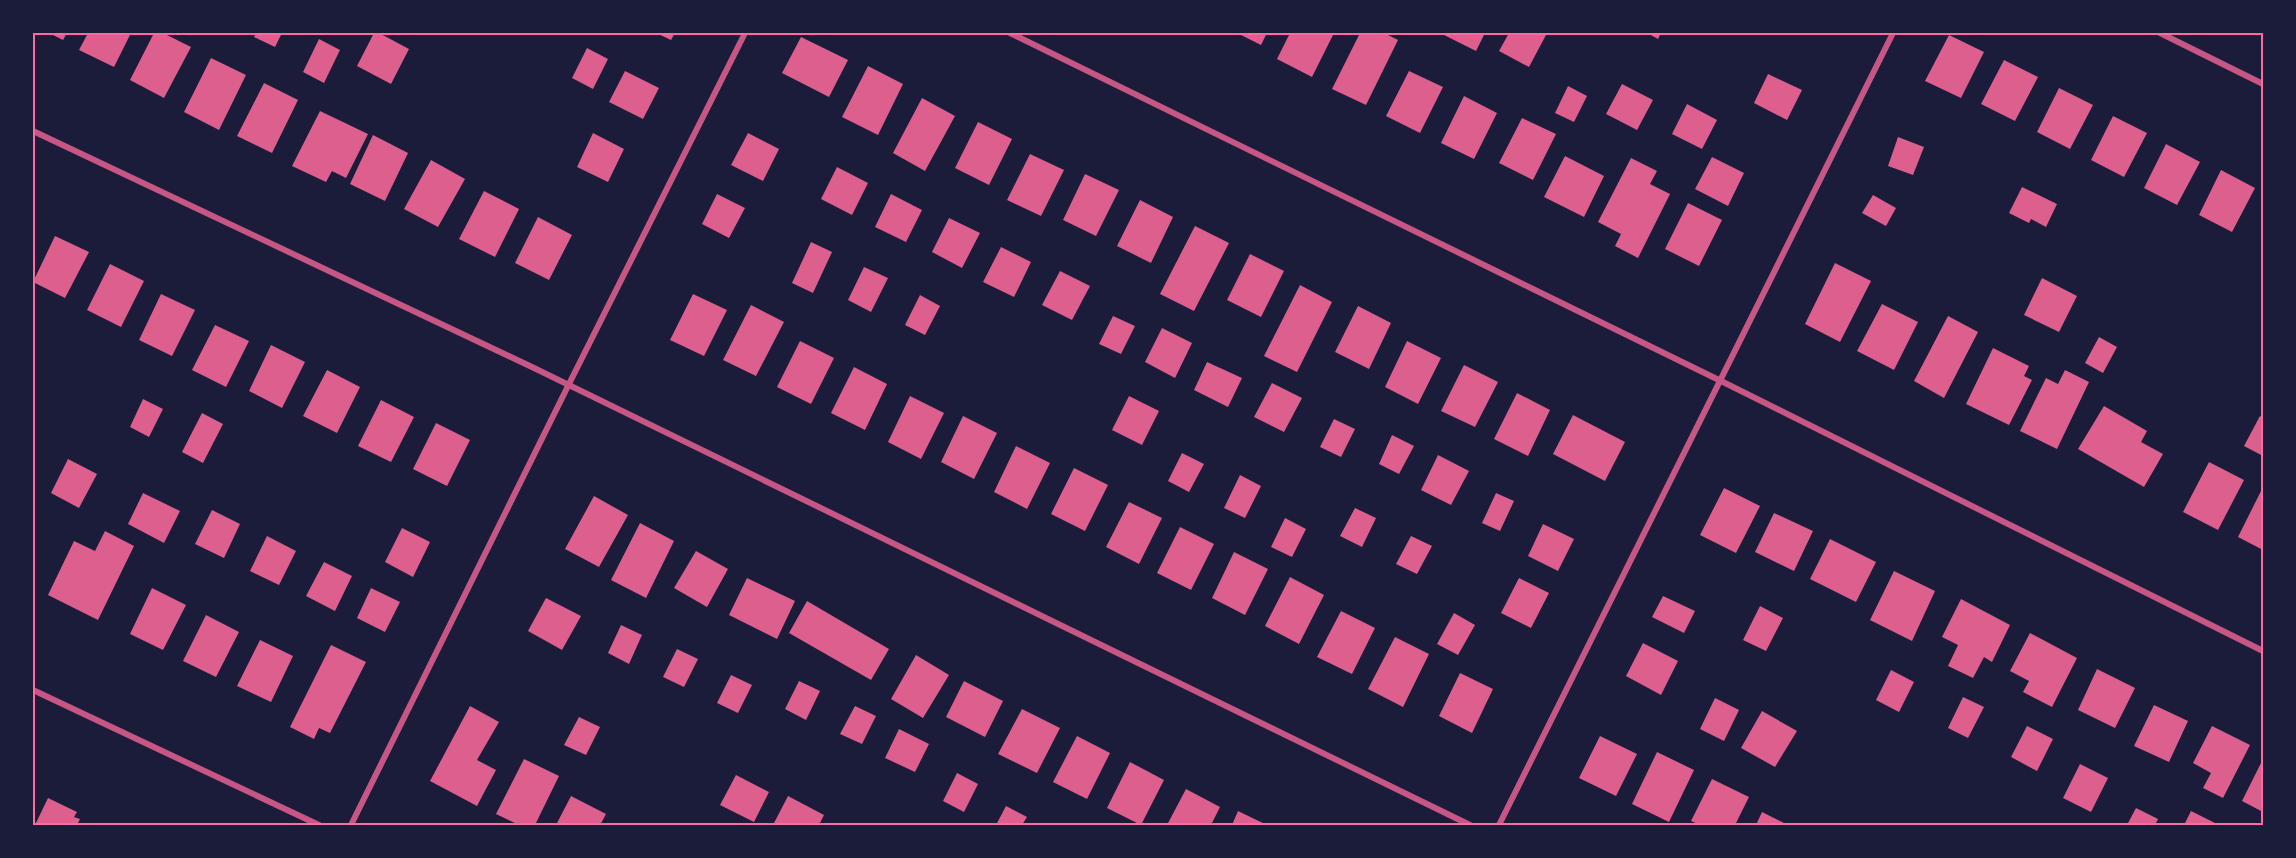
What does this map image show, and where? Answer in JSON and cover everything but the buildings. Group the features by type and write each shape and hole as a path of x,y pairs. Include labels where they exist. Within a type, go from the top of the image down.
{"street":[{"path":"351,825 745,33"},
{"path":"1010,33 1721,381 2263,651"},
{"path":"1500,825 1893,33"},
{"path":"2160,33 2263,84"},
{"path":"33,131 568,386 1470,825"},
{"path":"33,690 319,825"}]}
